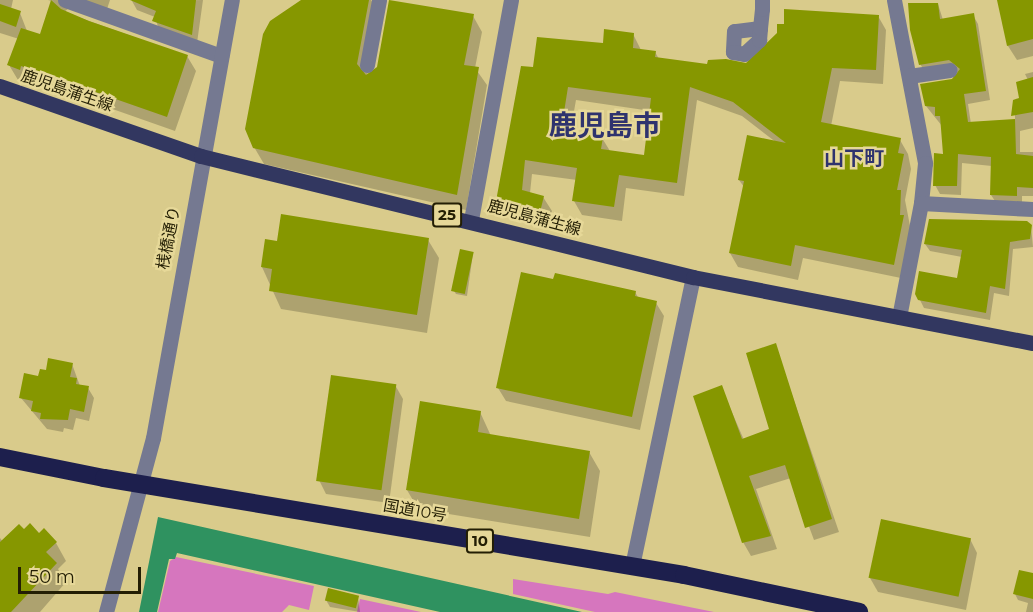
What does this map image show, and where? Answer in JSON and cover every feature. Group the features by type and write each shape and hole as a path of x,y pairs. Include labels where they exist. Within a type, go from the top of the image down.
{"highway":[{"name":"国道10号","path":"0,457 140,483 632,566 859,612"}],"main road":[{"name":"鹿児島蒲生線","path":"0,86 201,156 471,220 693,277 1033,343"}],"street":[{"path":"65,0 220,56"},
{"name":"桟橋通り","path":"106,612 153,438 201,156 232,0"},
{"path":"367,65 379,0"},
{"path":"471,220 511,0"},
{"path":"760,28 762,0"},
{"path":"894,0 925,163 921,203 899,317"},
{"path":"909,76 950,70"},
{"path":"921,203 1033,209"},
{"path":"632,566 693,277"}],"shaded area":[{"path":"158,517 582,612 440,612 177,553 175,559 169,559 157,612 139,612"},
{"path":"176,557 314,586 309,610 289,605 282,612 158,612 170,561"},
{"path":"513,579 608,594 615,592 714,612 595,612 513,594"},
{"path":"360,599 421,612 357,612"}],"building":[{"path":"51,0 61,9 89,21 188,55 167,117 21,66 20,70 7,65 21,28 40,34"},
{"path":"130,0 196,0 192,35 152,21 156,11"},
{"path":"301,0 369,0 357,64 366,75 377,67 389,0 474,14 464,65 479,67 457,195 253,148 245,129 263,34 270,21"},
{"path":"997,0 1033,0 1033,39 1007,46"},
{"path":"908,3 938,3 940,19 974,13 986,91 964,94 968,122 1015,119 1016,154 1033,156 1033,188 1017,187 1017,196 990,195 991,157 958,154 957,186 933,186 934,153 943,154 940,116 935,116 935,107 925,106 920,84 952,79 960,69 949,60 919,65 910,30"},
{"path":"0,4 21,11 16,27 0,21"},
{"path":"784,9 879,15 876,70 832,68 821,122 901,138 898,153 904,154 897,190 901,190 900,215 904,215 894,265 795,245 791,266 729,253 744,181 738,180 747,135 786,143 733,102 690,87 677,183 619,175 614,207 572,201 577,168 525,160 522,190 544,196 540,212 496,201 521,66 533,67 537,37 603,43 604,29 634,33 633,48 656,51 655,57 707,64 708,60 726,59 746,63 777,33 777,24 784,24","holes":["568,87 651,98 644,155 601,149 603,137 561,131"]},
{"path":"1033,77 1033,112 1011,116 1013,100 1019,98 1016,82"},
{"path":"281,214 429,238 417,315 269,291 272,269 261,267 265,239 277,241"},
{"path":"929,219 1027,221 1032,225 1030,239 1010,242 1005,289 990,286 986,313 918,300 915,294 919,271 957,278 962,250 924,244"},
{"path":"460,249 474,252 465,294 451,291"},
{"path":"521,272 553,279 555,273 636,291 635,296 657,301 632,417 496,388"},
{"path":"776,343 832,519 805,528 785,465 749,476 771,536 742,543 693,396 722,385 742,439 769,429 746,353"},
{"path":"48,358 73,363 70,377 77,378 76,384 89,386 84,412 70,409 68,420 40,419 41,413 31,411 33,401 19,398 24,373 38,376 40,369 46,370"},
{"path":"331,375 396,384 381,490 316,481"},
{"path":"420,401 481,411 478,432 590,451 579,519 406,490"},
{"path":"881,519 971,538 959,597 869,578"},
{"path":"30,523 39,533 44,528 57,542 46,552 57,563 11,612 0,612 0,542 19,524 24,529"},
{"path":"1019,570 1033,573 1033,599 1013,594"},
{"path":"328,588 359,596 356,608 325,601"}],"district":[{"name":"鹿児島市","path":"605,125"},
{"name":"山下町","path":"854,158"}]}
